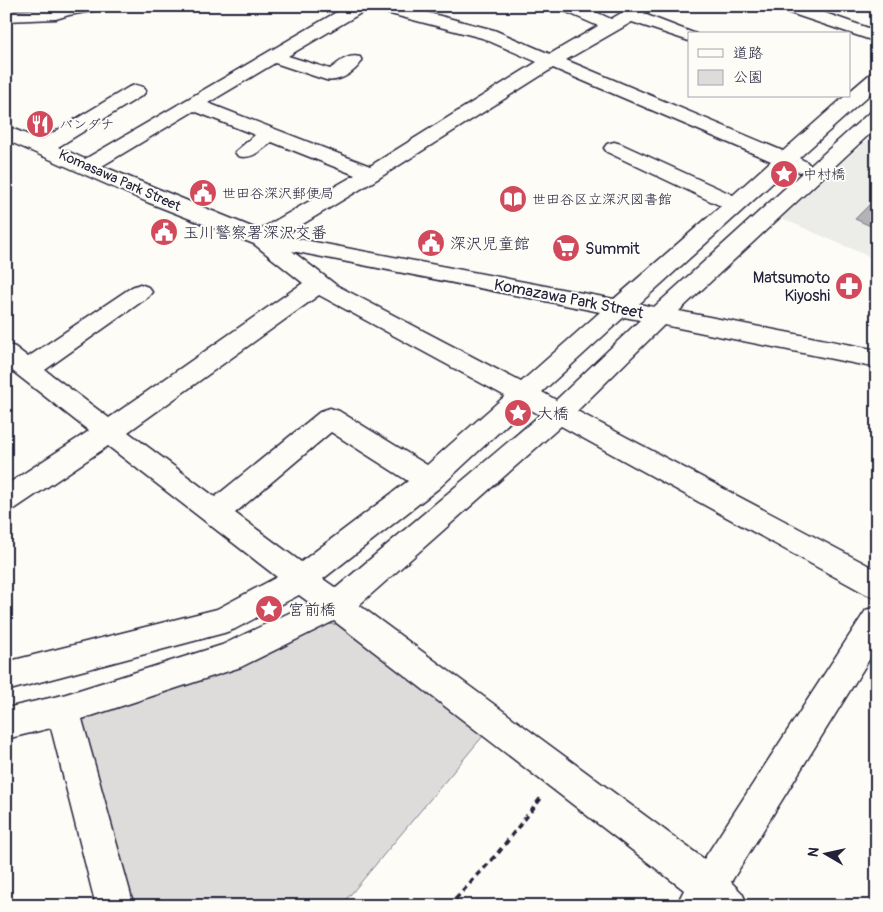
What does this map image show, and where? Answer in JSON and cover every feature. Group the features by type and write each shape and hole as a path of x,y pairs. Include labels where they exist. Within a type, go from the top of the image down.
{"street":[{"path":"6,16 56,14 65,10 92,6"},
{"path":"88,166 360,6"},
{"path":"382,6 488,34 816,173"},
{"path":"568,6 612,26"},
{"path":"787,6 877,37"},
{"path":"827,20 846,6"},
{"path":"688,36 638,11 551,61 479,108 261,240 318,284 877,586"},
{"path":"274,57 333,76 353,60"},
{"path":"6,677 224,620 301,578 429,480 618,308 877,78"},
{"path":"43,147 136,91"},
{"path":"193,104 372,174"},
{"path":"6,724 63,710 230,657 337,604 559,413 659,316 877,116"},
{"name":"Komasawa Park Street","path":"6,132 88,166 155,197 261,240"},
{"path":"245,152 269,134"},
{"path":"614,148 735,204"},
{"name":"Komazawa Park Street","path":"261,240 353,255 877,359"},
{"path":"6,500 108,432 318,284"},
{"path":"140,292 17,362 337,604 711,899 877,619"},
{"path":"215,513 330,418 429,480"},
{"path":"63,710 115,906"}],"path":[{"path":"455,899 498,852 545,793"}],"shaded area":[{"path":"877,131 877,260 781,218"},
{"path":"877,197 877,229 855,219"}],"green space":[{"path":"338,624 488,730 341,906 134,906 81,725 88,714 320,625"}],"place":[{"name":"バンダナ","path":"40,124"},
{"name":"中村橋","path":"784,174"},
{"name":"世田谷深沢郵便局","path":"203,193"},
{"name":"世田谷区立深沢図書館","path":"513,199"},
{"name":"玉川警察署深沢交番","path":"164,232"},
{"name":"深沢児童館","path":"431,243"},
{"name":"Summit","path":"566,248"},
{"name":"Matsumoto Kiyoshi","path":"849,286"},
{"name":"大橋","path":"518,413"},
{"name":"宮前橋","path":"269,609"}]}
